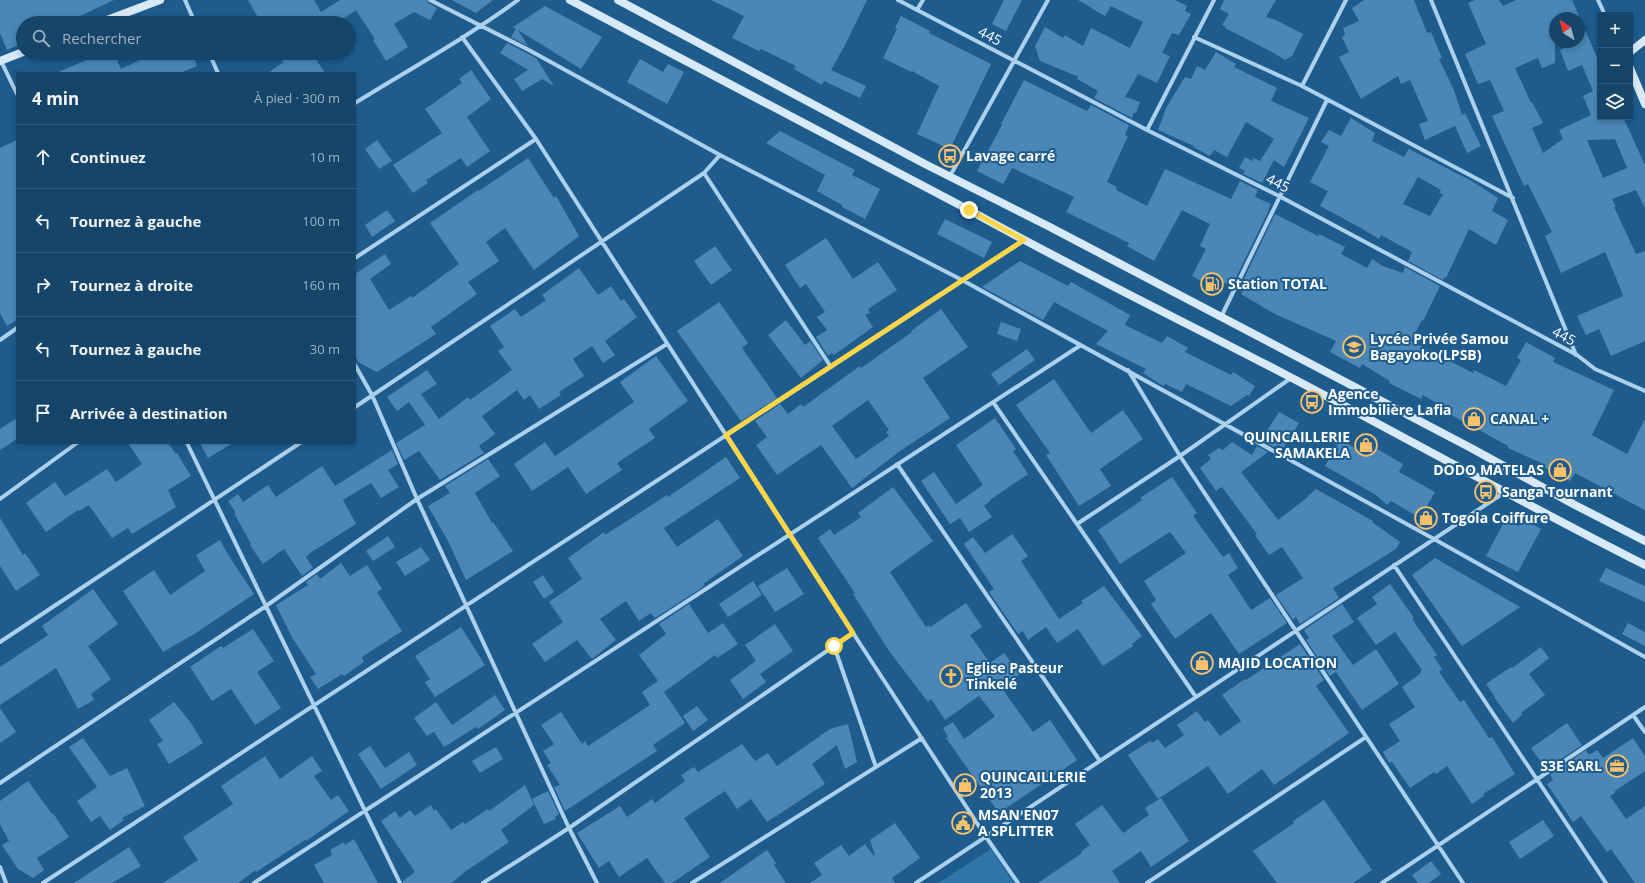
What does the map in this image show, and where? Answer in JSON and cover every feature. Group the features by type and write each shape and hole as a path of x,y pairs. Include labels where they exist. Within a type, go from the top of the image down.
{"main road":[{"path":"118,16 160,0"},
{"path":"570,0 1024,240 1291,378 1645,565"},
{"path":"618,0 950,176 1472,448 1575,506 1645,541"},
{"path":"1633,50 1645,40"},
{"path":"0,60 16,54"},
{"path":"1633,75 1645,104"}],"street":[{"path":"184,0 192,16"},
{"path":"430,0 482,26 720,155 962,280 1128,370 1645,657"},
{"path":"356,102 482,26 518,0"},
{"name":"445","path":"898,0 1147,130 1279,196 1577,355 1595,369 1645,391"},
{"path":"917,10 923,0"},
{"path":"950,176 1048,0"},
{"path":"1147,130 1214,0"},
{"path":"1302,86 1346,0"},
{"path":"1432,0 1577,355"},
{"path":"1598,0 1604,12"},
{"path":"462,37 536,139 601,243 853,633 1018,883"},
{"path":"1194,37 1302,86 1513,198"},
{"path":"0,60 16,92"},
{"path":"212,60 218,72"},
{"path":"1221,317 1327,100"},
{"path":"356,257 536,139"},
{"path":"356,406 704,173 720,155"},
{"path":"704,173 831,367"},
{"path":"43,883 1024,240"},
{"path":"0,340 16,329"},
{"path":"0,783 266,606 417,499 667,344"},
{"path":"254,883 1081,345"},
{"path":"356,367 372,395 417,499 569,828 597,883"},
{"path":"1128,370 1180,456 1462,883"},
{"path":"1077,524 1180,456 1291,378"},
{"path":"993,402 1196,697"},
{"path":"0,499 77,444"},
{"path":"186,444 400,883"},
{"path":"0,642 298,444"},
{"path":"897,464 1100,761"},
{"path":"916,883 1505,491"},
{"path":"1394,565 1606,883"},
{"path":"482,883 569,828 853,633"},
{"path":"834,646 876,767"},
{"path":"1382,883 1645,707"},
{"path":"1633,715 1645,732"},
{"path":"692,883 922,738"},
{"path":"1147,883 1366,738"},
{"path":"0,867 6,883"}],"shaded area":[{"path":"991,849 1014,883 938,883"}],"building":[{"path":"0,0 114,0 80,16 16,16 16,46 7,50 0,33"},
{"path":"248,0 314,0 321,12 340,0 427,0 428,3 437,8 430,20 414,12 394,24 408,47 386,61 373,40 375,39 356,10 347,16 257,16"},
{"path":"452,0 493,0 476,13"},
{"path":"711,0 867,0 831,70 866,86 860,98 824,81 822,85 794,69 796,66 761,49 759,51 732,38 744,16"},
{"path":"1004,0 1022,0 1006,31 992,24"},
{"path":"1078,0 1175,0 1187,6 1185,11 1191,14 1179,35 1172,33 1162,53 1170,56 1157,83 1138,74 1125,97 1140,102 1136,113 1134,112 1132,118 1094,98 1098,91 1077,79 1079,77 1040,61 1035,46 1045,27 1063,38 1065,35 1083,46 1091,28 1130,48 1143,22 1111,6 1105,16"},
{"path":"1224,0 1276,0 1266,17 1276,20 1303,34 1292,56 1285,60 1225,28 1226,27 1222,25 1229,14 1220,9"},
{"path":"1364,0 1414,0 1427,33 1431,32 1442,58 1439,59 1454,90 1462,115 1465,113 1481,146 1467,153 1455,126 1425,140 1419,124 1428,121 1410,80 1401,84 1398,76 1361,99 1339,57 1349,52 1342,37 1345,35 1343,28 1359,21 1352,8"},
{"path":"1475,0 1499,0 1503,6 1516,0 1572,0 1577,12 1549,12 1549,48 1555,48 1555,63 1542,68 1538,58 1515,68 1531,103 1532,102 1543,123 1532,128 1543,153 1563,139 1559,130 1591,115 1583,96 1593,91 1582,65 1568,71 1560,50 1565,48 1585,48 1585,30 1597,57 1597,120 1624,120 1645,165 1645,208 1636,190 1612,199 1616,207 1614,207 1636,254 1645,251 1645,341 1611,356 1599,329 1586,335 1577,316 1623,296 1605,252 1561,273 1545,236 1552,232 1528,184 1524,186 1492,116 1504,111 1490,80 1478,84 1465,54 1486,44 1468,3","holes":["1615,139 1627,168 1603,178 1587,140"]},
{"path":"545,6 602,37 581,69 518,30 528,46 511,37 516,29 513,27"},
{"path":"901,16 930,31 929,33 991,64 950,149 917,134 939,86 912,71 911,72 883,58 897,29 895,28"},
{"path":"507,43 536,58 554,86 542,79 522,91 514,79 528,70 500,53"},
{"path":"1216,52 1236,64 1234,67 1277,88 1271,101 1309,118 1284,167 1274,160 1262,183 1243,174 1245,171 1239,168 1245,157 1252,161 1254,158 1260,161 1274,139 1246,122 1227,157 1214,150 1210,156 1193,147 1194,146 1158,130 1167,106 1185,77 1191,79 1197,66 1205,70"},
{"path":"640,59 663,72 668,64 684,72 667,104 627,82"},
{"path":"87,60 117,60 121,69 140,60 195,60 197,66 182,72 58,72"},
{"path":"282,60 317,60 324,72 269,72 283,62"},
{"path":"471,70 491,99 467,117 490,151 467,167 461,158 426,180 428,183 413,193 393,165 442,133 425,109 462,83 459,79"},
{"path":"1024,80 1087,111 1091,105 1129,125 1125,135 1128,136 1107,182 1117,187 1116,190 1147,206 1165,169 1231,199 1240,181 1258,190 1255,197 1271,204 1232,286 1210,277 1207,284 1192,276 1206,249 1200,246 1210,224 1182,210 1154,261 1127,246 1129,243 1066,212 1074,197 1012,168 1003,184 977,171"},
{"path":"1351,118 1375,133 1372,141 1404,157 1409,149 1470,180 1498,198 1492,211 1508,220 1496,245 1469,229 1446,278 1444,277 1443,280 1408,261 1412,252 1381,235 1379,239 1320,206 1328,191 1310,182 1329,146 1321,142 1329,130 1341,136","holes":["1418,177 1441,190 1439,193 1443,194 1430,216 1403,204"]},
{"path":"780,131 855,170 852,175 880,189 865,219 842,207 842,205 817,191 825,175 766,143"},
{"path":"16,140 16,321 7,326 0,313 0,148"},
{"path":"377,140 392,161 379,169 365,149"},
{"path":"528,158 554,198 556,196 579,236 534,270 505,228 486,242 499,261 468,282 477,294 431,327 436,334 377,372 358,362 356,357 356,273 385,254 391,264 370,279 389,310 411,296 412,298 459,264 430,223 478,190 479,191"},
{"path":"387,210 395,221 372,237 365,225"},
{"path":"1275,214 1318,236 1319,234 1345,247 1341,254 1367,268 1372,259 1383,266 1403,273 1405,267 1440,286 1423,321 1422,320 1411,341 1473,373 1474,370 1506,386 1521,360 1517,358 1526,342 1555,358 1553,362 1614,390 1592,435 1627,454 1645,419 1645,510 1575,473 1570,481 1540,465 1541,463 1508,448 1508,446 1451,415 1452,412 1423,395 1421,399 1389,383 1390,381 1362,364 1360,368 1330,352 1336,341 1275,314 1241,294 1243,291 1239,289"},
{"path":"945,219 992,242 984,258 937,234"},
{"path":"826,238 853,279 878,262 897,290 868,309 870,313 865,315 873,327 834,355 832,353 828,356 816,337 827,330 817,317 825,312 806,284 800,288 785,265"},
{"path":"715,246 732,270 711,285 694,261"},
{"path":"1020,261 1068,286 1071,282 1130,315 1125,325 1162,343 1167,336 1188,348 1185,352 1231,375 1233,372 1255,386 1249,396 1247,395 1231,406 1186,384 1182,392 1165,384 1163,386 1143,373 1146,369 1096,344 1108,331 1054,302 1043,320 982,287"},
{"path":"579,268 598,295 611,286 621,301 624,299 637,317 605,341 615,355 603,363 592,346 573,359 584,376 559,392 561,395 539,409 530,395 524,400 517,390 482,416 495,434 479,446 484,453 440,480 419,451 404,460 396,443 425,425 409,402 397,411 387,397 427,370 437,384 421,394 439,419 468,397 470,400 512,370 498,351 504,347 490,326 515,309 521,317 546,300 542,295"},
{"path":"719,302 748,343 742,348 777,398 741,421 677,331"},
{"path":"941,309 968,347 923,378 950,418 900,451 852,488 821,445 777,475 756,445 767,437 755,421 780,404 788,414 801,404 803,407 860,366 861,368 912,332 911,331","holes":["868,400 889,430 886,432 889,436 856,459 832,426"]},
{"path":"786,320 805,345 810,341 823,360 801,378 768,335"},
{"path":"1001,322 1021,329 1017,341 997,334"},
{"path":"1027,349 1035,360 999,385 991,374"},
{"path":"656,356 688,401 649,429 655,438 617,463 622,470 586,494 568,467 532,491 514,464 545,442 555,456 634,402 620,382"},
{"path":"1054,379 1091,433 1123,410 1143,439 1100,469 1111,486 1079,506 1046,455 1050,453 1016,405"},
{"path":"1279,412 1299,423 1283,449 1278,445 1274,447 1261,440"},
{"path":"995,418 1016,449 1013,451 1028,474 990,500 984,506 992,517 969,532 960,518 950,524 921,481 934,472 956,504 983,485 956,445"},
{"path":"16,419 16,440 0,450 0,429"},
{"path":"1360,439 1403,464 1399,472 1435,492 1420,518 1391,501 1387,505 1376,495 1325,466 1338,443 1340,444 1341,440 1355,448"},
{"path":"1232,442 1252,455 1257,446 1268,452 1241,472 1278,520 1316,489 1373,521 1372,522 1400,542 1396,549 1333,588 1339,598 1300,624 1296,617 1293,620 1276,595 1303,578 1282,547 1269,555 1255,535 1257,534 1222,487 1216,491 1200,468 1211,459 1208,455 1219,448 1223,450"},
{"path":"129,444 169,444 176,454 177,453 191,476 168,490 176,507 132,534 128,528 112,538 89,505 79,511 78,510 46,532 26,503 55,482 65,496 107,469 116,482 142,464"},
{"path":"201,444 231,444 208,458"},
{"path":"392,450 398,464 388,470 399,487 381,498 371,483 343,500 356,524 306,557 313,568 302,576 284,549 263,564 250,545 251,544 234,513 236,513 228,501 238,494 243,502 268,485 276,497 322,466 335,486"},
{"path":"726,457 740,478 664,528 677,547 718,519 743,556 703,584 705,585 700,589 655,618 651,613 639,621 626,601 600,619 616,640 592,659 577,640 545,662 532,644 563,622 549,602 582,579 568,558 604,532 605,535 667,495 668,497"},
{"path":"488,459 500,476 475,493 492,523 493,522 513,551 466,580 448,541 428,506 450,493 445,486"},
{"path":"1172,477 1197,513 1193,516 1223,557 1229,553 1238,568 1228,575 1251,610 1270,598 1287,623 1239,654 1211,613 1175,639 1151,604 1156,600 1144,581 1186,553 1170,532 1120,564 1098,530 1142,500 1140,498"},
{"path":"893,487 933,541 890,572 926,627 929,625 930,627 966,603 982,627 970,635 990,663 1004,653 1020,674 1001,687 1033,732 1050,720 1077,760 999,813 946,738 948,737 943,728 953,722 964,739 994,717 994,715 979,696 945,720 931,699 928,702 889,651 853,594 855,593 818,538 830,529 834,535 861,517 858,513"},
{"path":"0,518 23,555 25,553 40,575 16,591 0,566"},
{"path":"1523,519 1541,529 1518,572 1486,556 1505,520 1519,526"},
{"path":"1012,534 1028,556 1021,561 1059,619 1083,603 1081,601 1104,586 1142,636 1132,644 1133,646 1103,666 1078,629 1057,643 1046,627 1028,640 1023,631 1018,634 989,592 994,589 964,544 973,537 985,553"},
{"path":"388,536 395,547 373,561 366,551"},
{"path":"220,540 254,594 196,633 163,652 123,591 154,570 170,595 205,571 196,555"},
{"path":"421,547 430,560 405,576 396,562"},
{"path":"1435,558 1520,607 1462,646 1412,575"},
{"path":"341,563 350,576 367,565 382,589 377,592 402,631 362,657 364,662 344,676 342,674 318,689 310,677 316,674 293,639 276,605 308,585 306,582 317,574 320,579"},
{"path":"787,568 804,594 775,612 758,586"},
{"path":"1606,568 1645,586 1645,602 1599,581"},
{"path":"543,575 554,592 544,599 533,582"},
{"path":"753,581 762,595 728,617 719,604"},
{"path":"1390,584 1414,618 1412,619 1437,655 1434,657 1442,669 1439,672 1460,702 1464,700 1489,738 1492,737 1515,774 1483,794 1484,796 1472,804 1447,766 1436,774 1434,772 1410,788 1392,762 1389,763 1383,752 1400,741 1389,724 1415,707 1402,687 1421,673 1420,672 1422,670 1395,632 1376,645 1357,618 1377,604 1372,597"},
{"path":"93,589 118,624 88,646 111,679 91,694 94,700 78,709 56,668 0,705 0,667 48,635 42,626"},
{"path":"689,604 708,633 723,623 738,644 717,658 715,655 664,692 685,723 653,745 657,751 565,811 554,787 560,785 547,765 551,763 543,751 554,744 541,725 561,712 582,744 585,741 588,746 650,705 642,692 658,681 639,655 666,634 659,624"},
{"path":"1342,604 1354,622 1332,636 1353,665 1376,649 1399,684 1362,710 1336,672 1330,676 1306,640 1309,638 1304,630"},
{"path":"1628,623 1645,632 1645,646 1622,634"},
{"path":"775,624 793,651 760,674 766,682 743,699 730,680 756,661 745,645"},
{"path":"461,627 485,665 435,697 425,682 430,679 415,656"},
{"path":"253,629 274,661 257,672 281,708 255,725 231,689 212,701 190,667 221,646 223,648"},
{"path":"1300,644 1324,680 1316,686 1349,733 1274,785 1262,769 1228,794 1208,766 1158,799 1128,755 1150,741 1152,743 1158,739 1165,748 1184,735 1177,725 1197,711 1205,722 1208,720 1220,736 1241,721 1222,695"},
{"path":"1541,647 1549,658 1529,674 1545,695 1521,713 1522,715 1513,723 1486,684 1511,667 1512,668"},
{"path":"495,695 505,710 478,729 476,727 444,747 434,732 427,736 414,718 436,702 452,725"},
{"path":"174,702 191,723 203,743 169,764 157,744 163,741 149,720"},
{"path":"697,706 708,720 693,731 683,716"},
{"path":"0,708 16,732 0,743"},
{"path":"1567,723 1582,745 1546,769 1531,748"},
{"path":"848,724 857,762 845,769 837,745 812,764 825,784 767,822 751,799 737,809 725,791 684,818 710,857 672,883 665,883 647,858 619,877 609,861 599,868 577,833 620,806 627,817 652,799 655,803 685,781 681,775 694,767 698,772 742,744 755,761 768,753 777,766 830,729"},
{"path":"83,738 110,776 127,768 145,806 122,818 124,820 110,830 100,816 91,822 77,801 97,787 69,747"},
{"path":"1633,738 1645,756 1645,771 1610,796 1626,819 1645,806 1645,883 1635,883 1611,849 1607,852 1581,816 1573,822 1547,784 1553,780 1550,775 1586,750 1589,755 1597,750 1603,758"},
{"path":"370,746 385,768 409,752 417,765 381,789 358,754"},
{"path":"496,747 503,759 480,773 472,761"},
{"path":"265,756 280,779 312,756 322,771 314,776 331,800 338,795 349,811 306,841 305,840 256,872 256,870 238,883 163,883 198,860 183,837 233,804 221,786"},
{"path":"28,781 52,814 53,813 69,837 37,858 44,870 33,878 18,869 2,845 9,841 0,824 0,801"},
{"path":"525,785 534,805 501,830 509,842 451,883 403,883 403,881 415,872 381,821 395,811 400,818 410,810 415,816 431,805 434,811 436,809 451,830 463,822 465,824 488,809 489,811"},
{"path":"548,791 559,814 555,817 556,819 544,824 532,799"},
{"path":"1161,798 1189,841 1151,867 1141,851 1112,871 1120,883 1038,883 1082,853 1081,852 1090,845 1075,824 1102,805 1123,833 1149,815 1145,808"},
{"path":"1324,800 1372,870 1353,883 1277,883 1253,851"},
{"path":"1543,820 1554,836 1520,859 1509,842"},
{"path":"895,823 920,858 892,878 895,883 810,883 822,875 814,863 841,845 849,856 865,844 874,856 875,855 870,840"},
{"path":"354,839 378,883 324,883 314,865 332,855 330,850 344,842 345,845"},
{"path":"129,847 141,866 112,883 74,883"},
{"path":"767,850 776,863 774,865 786,883 720,883"},
{"path":"1431,861 1441,874 1429,883 1418,883 1412,875"}],"place":[{"name":"Lavage carré","path":"950,156"},
{"name":"Station TOTAL","path":"1212,284"},
{"name":"Lycée Privée Samou Bagayoko(LPSB)","path":"1354,347"},
{"name":"Agence Immobilière Lafia","path":"1312,402"},
{"name":"CANAL +","path":"1474,419"},
{"name":"QUINCAILLERIE SAMAKELA","path":"1366,445"},
{"name":"DODO MATELAS","path":"1560,470"},
{"name":"Sanga Tournant","path":"1486,492"},
{"name":"Togola Coiffure","path":"1426,518"},
{"name":"MAJID LOCATION","path":"1202,663"},
{"name":"Eglise Pasteur Tinkelé","path":"951,676"},
{"name":"S3E SARL","path":"1617,766"},
{"name":"QUINCAILLERIE 2013","path":"965,785"},
{"name":"MSAN EN07 A SPLITTER","path":"963,823"}],"route":[{"path":"834,646 853,633 726,435 1024,240 969,210"}]}
